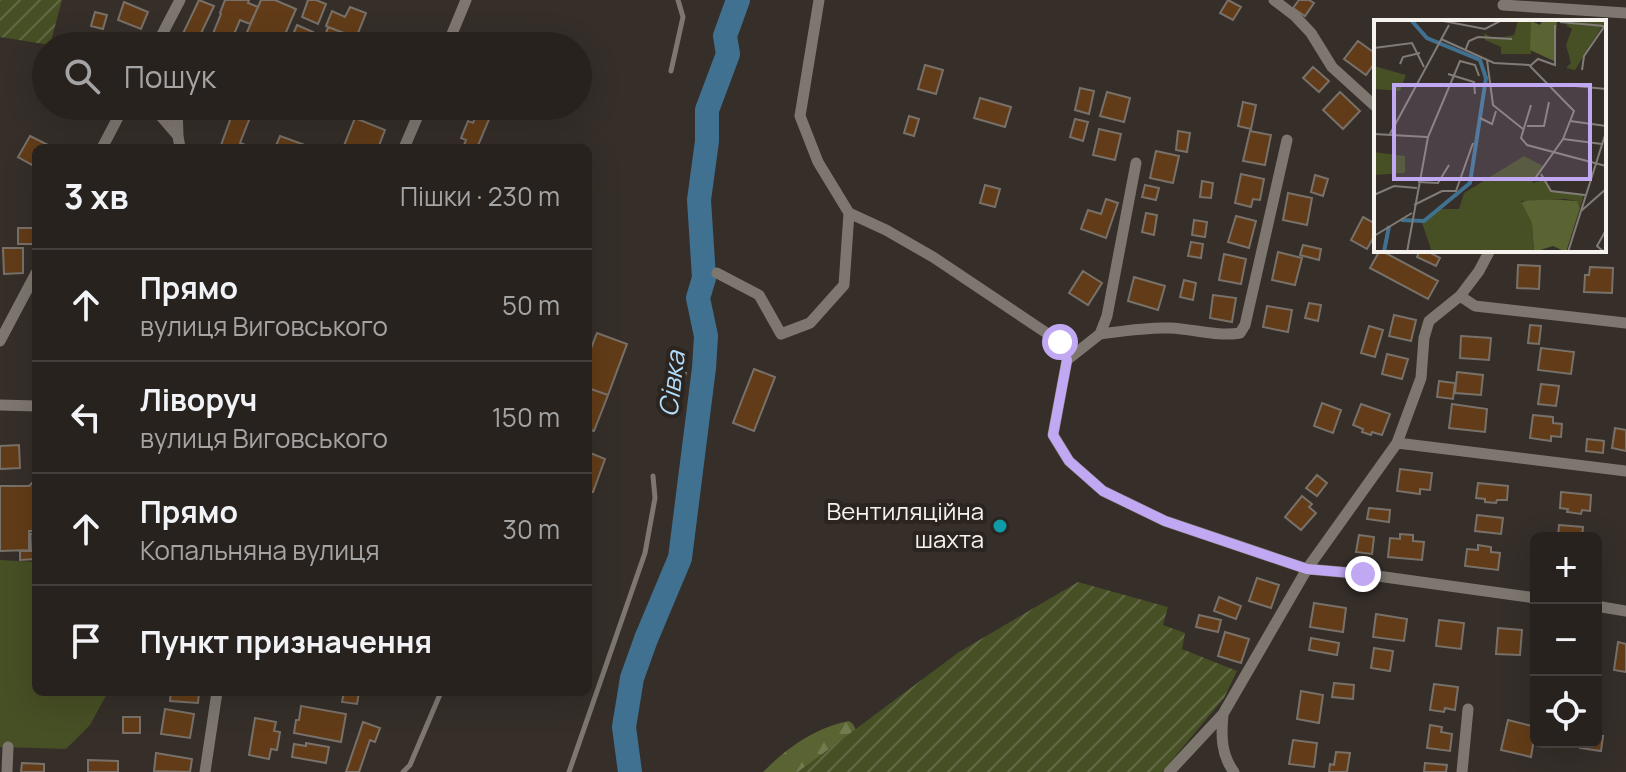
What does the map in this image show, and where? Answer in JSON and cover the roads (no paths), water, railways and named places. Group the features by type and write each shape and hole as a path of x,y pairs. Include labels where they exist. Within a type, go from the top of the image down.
{"street":[{"path":"163,32 180,0"},
{"path":"453,32 466,0"},
{"path":"819,0 800,116 818,162 849,213 933,257 1060,342 1067,360 1053,435 1069,461 1103,491 1165,521 1307,569 1530,597"},
{"path":"1274,0 1295,16 1311,33 1332,67 1374,105"},
{"path":"1503,5 1626,13"},
{"path":"104,144 117,120"},
{"path":"163,120 179,142"},
{"path":"176,120 179,142"},
{"path":"406,144 416,120"},
{"path":"1067,360 1100,334 1169,328 1229,335 1240,333 1245,325 1287,140"},
{"path":"1100,334 1107,316 1136,163"},
{"path":"717,273 759,295 781,334 810,323 844,285 849,213"},
{"path":"1169,772 1223,714 1307,569 1397,443 1421,378 1424,338 1429,321 1460,296 1489,252"},
{"path":"0,341 32,281"},
{"path":"1460,296 1475,306 1626,323"},
{"path":"0,405 32,406"},
{"path":"1397,443 1626,471"},
{"path":"1602,607 1626,611"},
{"path":"205,772 216,696"},
{"path":"1462,772 1468,709"},
{"path":"1223,714 1221,737 1234,772"},
{"path":"7,772 8,747"}],"lane":[{"path":"671,71 683,17 678,0"},
{"path":"569,772 645,553 655,498 653,476"},
{"path":"403,772 410,765 439,696"}],"waterway":[{"name":"Сівка","path":"630,772 624,727 632,678 680,558 706,336 698,298 704,278 699,200 707,141 707,110 728,54 725,36 738,0"}],"place":[{"name":"Вентиляційна шахта","path":"1000,526"}]}
